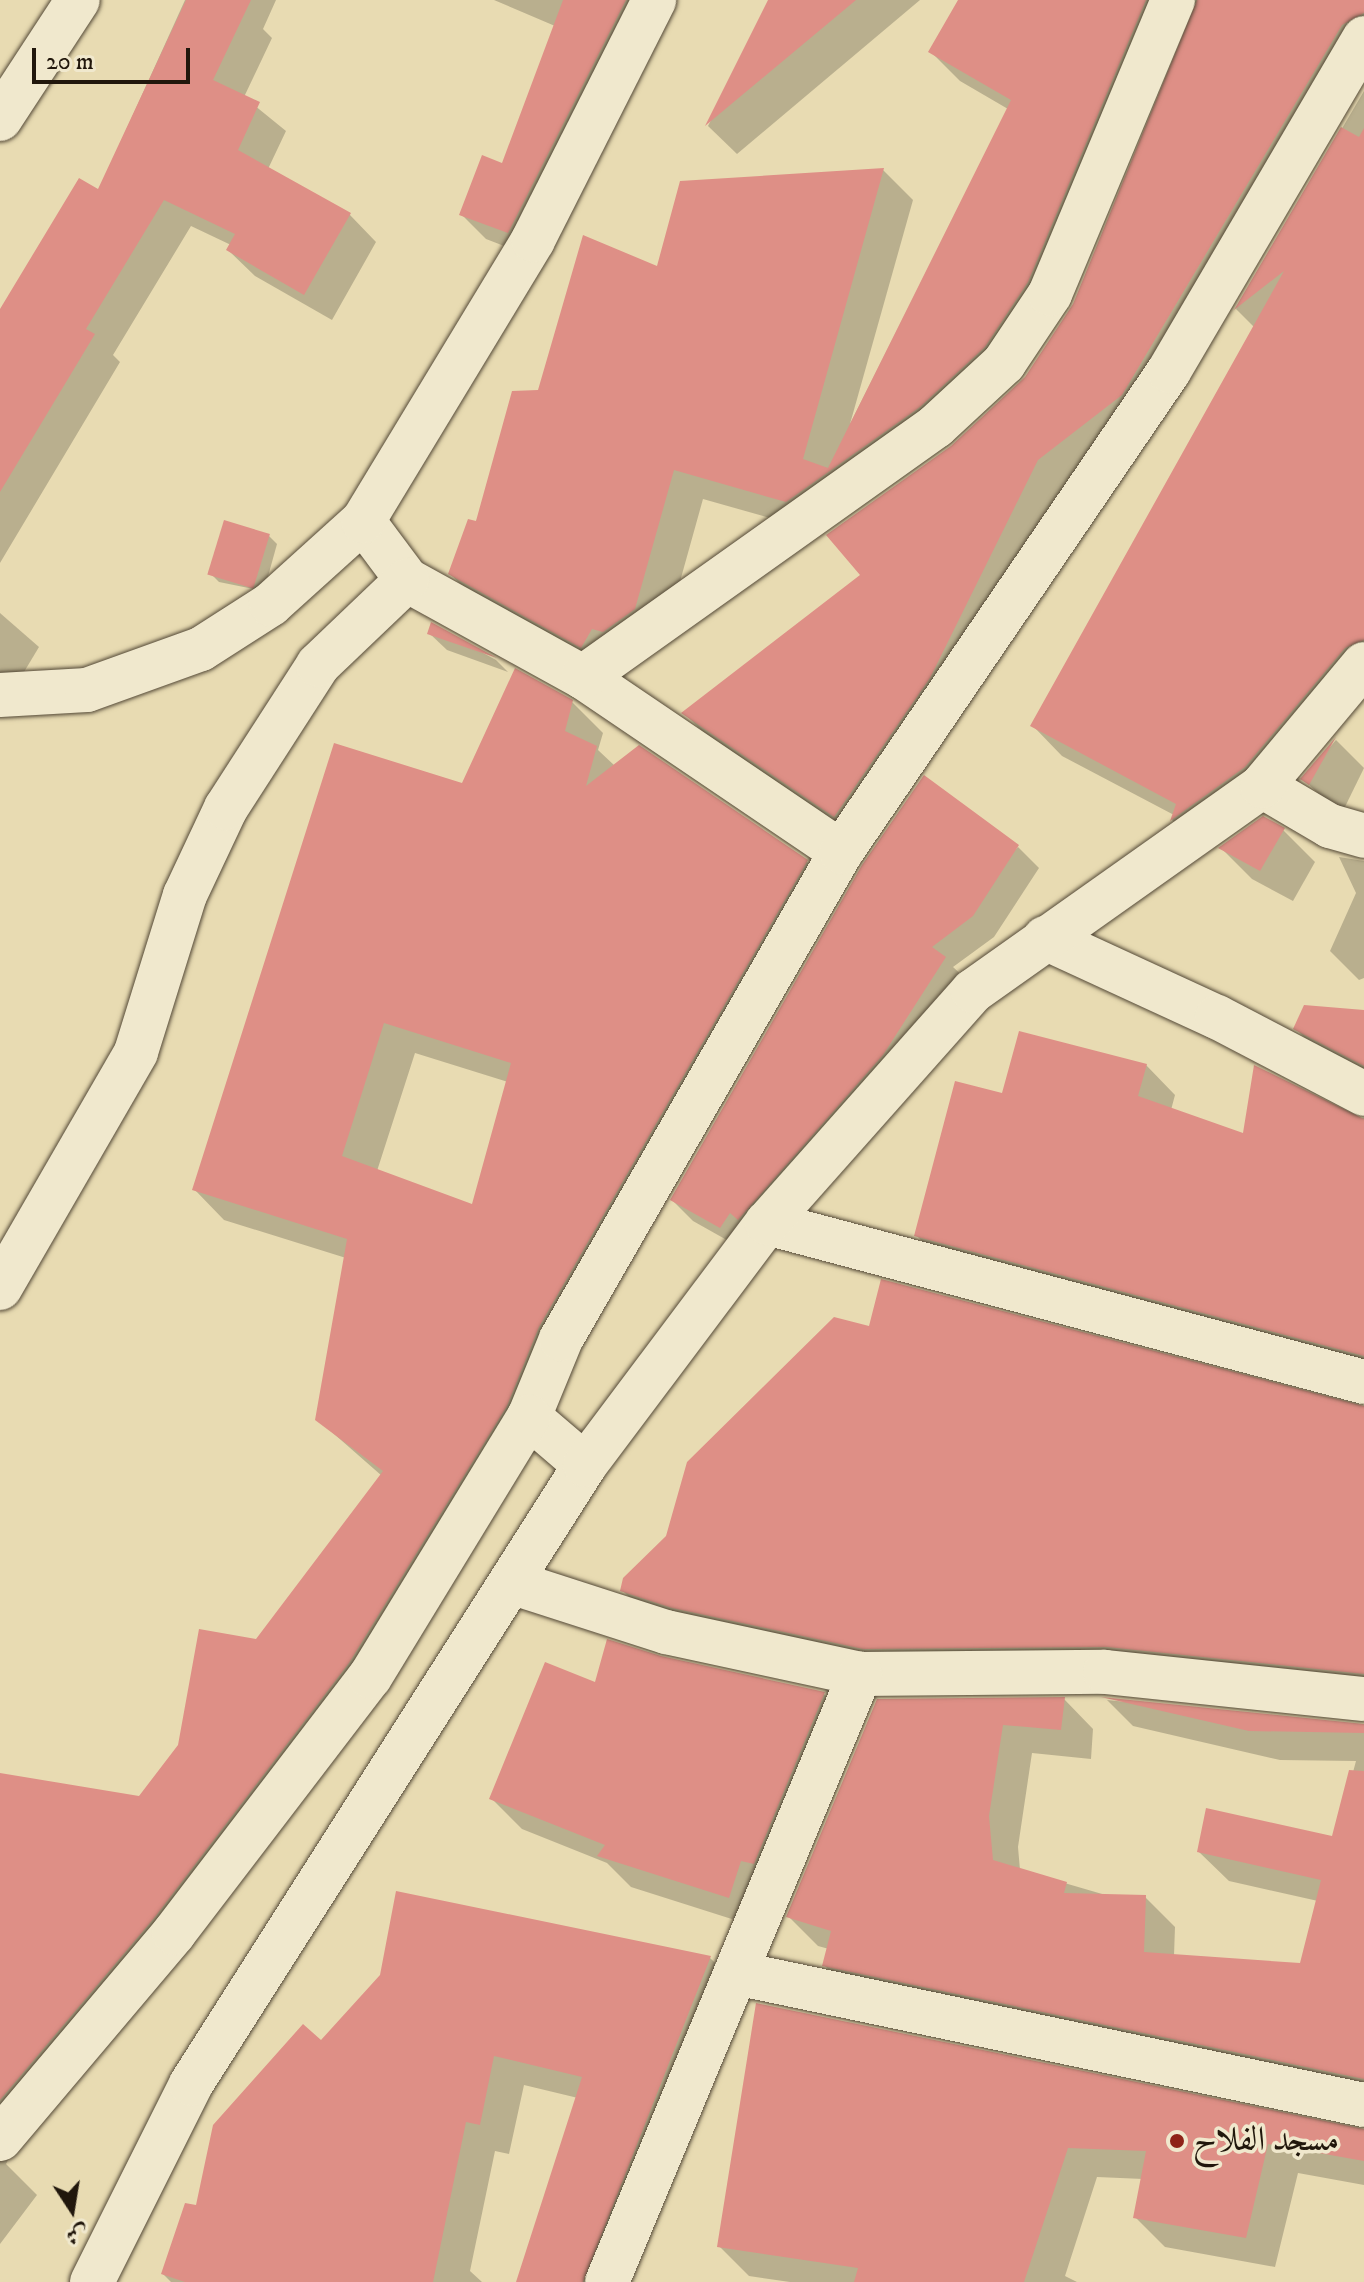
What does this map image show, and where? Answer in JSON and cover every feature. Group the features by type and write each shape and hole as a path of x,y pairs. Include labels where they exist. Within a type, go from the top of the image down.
{"street":[{"path":"0,119 78,0"},
{"path":"0,695 87,690 201,649 271,604 324,562 363,521 533,240 654,0"},
{"path":"583,677 936,426 1004,363 1050,294 1173,0"},
{"path":"0,2139 174,1933 370,1677 529,1417 561,1339 841,852 1169,371 1364,38"},
{"path":"363,521 407,580 583,677 841,852"},
{"path":"0,1288 136,1052 185,895 226,808 318,665 407,580"},
{"path":"92,2282 191,2084 514,1583 585,1465 767,1223 973,991 1262,786 1364,664"},
{"path":"1262,786 1330,826 1364,836"},
{"path":"1045,938 1217,1017 1364,1094"},
{"path":"767,1223 1364,1382"},
{"path":"529,1417 585,1465"},
{"path":"514,1583 666,1632 860,1674 1105,1672 1364,1699"},
{"path":"607,2282 860,1674"},
{"path":"736,1973 1364,2105"}],"building":[{"path":"186,0 251,0 213,80 260,102 238,150 351,213 304,295 226,250 235,234 164,200 86,329 95,334 0,492 0,309 79,178 98,189"},
{"path":"563,0 626,0 508,233 459,215 482,155 502,163"},
{"path":"768,0 856,0 705,126"},
{"path":"958,0 1146,0 1028,282 985,347 920,407 786,502 674,470 635,609 603,632 592,629 581,648 448,574 468,519 476,521 512,391 538,390 583,235 657,266 680,181 884,168 803,459 828,468 1011,100 928,52"},
{"path":"1197,0 1364,0 1364,13 1342,25 1122,395 1038,460 930,678 834,817 681,713 860,575 826,535 951,446 1025,377 1073,304"},
{"path":"1341,127 1359,137 1364,128 1364,640 1345,648 1245,767 1170,821 1176,804 1030,726 1284,271 1234,310"},
{"path":"224,520 270,534 253,589 207,575"},
{"path":"431,622 497,658 427,634"},
{"path":"515,668 573,700 565,731 597,746 586,786 639,745 808,860 539,1327 507,1406 349,1663 155,1917 0,2100 0,1773 139,1796 178,1745 199,1629 256,1639 383,1471 315,1420 347,1239 192,1190 334,743 462,783","holes":["384,1023 511,1063 472,1204 342,1156"]},
{"path":"1336,737 1309,785 1300,779"},
{"path":"924,775 1019,845 973,916 932,947 946,957 883,1055 738,1220 730,1213 720,1228 670,1200 862,865"},
{"path":"1263,816 1285,828 1260,871 1218,848"},
{"path":"1304,1005 1364,1010 1364,1066 1293,1029"},
{"path":"1019,1031 1147,1064 1138,1096 1243,1133 1254,1065 1364,1119 1364,1356 914,1236 955,1081 1002,1093"},
{"path":"881,1279 1364,1406 1364,1674 1107,1647 863,1649 672,1608 620,1591 623,1578 666,1536 687,1462 834,1317 869,1326"},
{"path":"607,1639 661,1656 825,1692 754,1864 741,1861 729,1898 597,1856 605,1845 489,1799 545,1662 595,1682"},
{"path":"1065,1697 1061,1730 1003,1725 989,1816 993,1860 1067,1882 1064,1893 1146,1895 1144,1952 1300,1963 1321,1880 1197,1852 1206,1808 1332,1836 1349,1770 1364,1771 1364,2079 822,1966 831,1931 786,1917 877,1699"},
{"path":"1101,1697 1364,1724 1364,1733 1249,1731"},
{"path":"396,1891 711,1956 583,2282 516,2282 582,2077 494,2056 480,2125 466,2122 433,2282 185,2282 161,2274 185,2203 196,2205 213,2125 303,2024 321,2040 380,1975"},
{"path":"756,2003 1364,2129 1364,2161 1268,2144 1246,2238 1133,2218 1146,2151 1068,2148 1024,2282 854,2282 858,2268 717,2247"}],"place":[{"name":"مسجد الفلاح","path":"1177,2141"}]}
